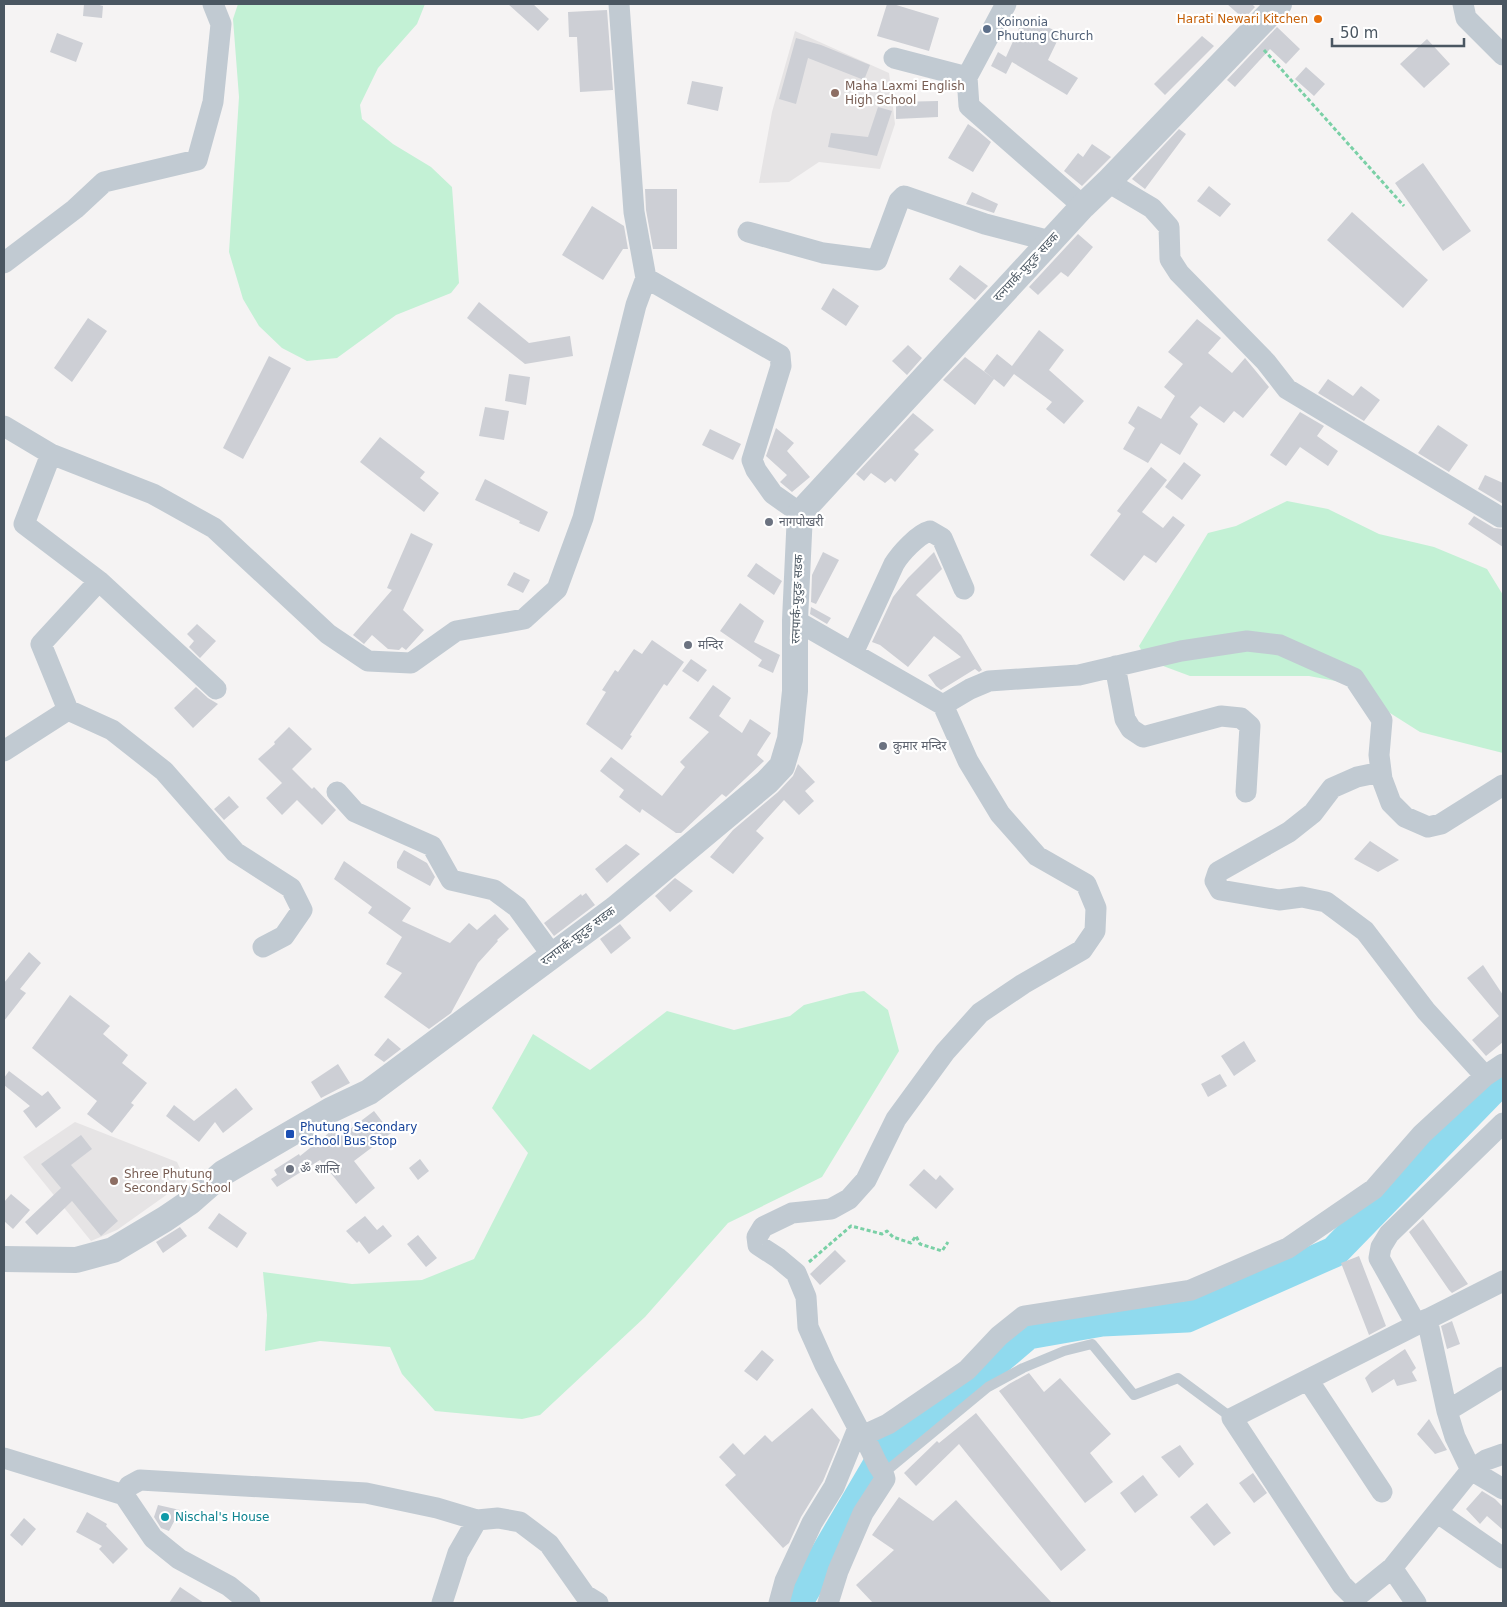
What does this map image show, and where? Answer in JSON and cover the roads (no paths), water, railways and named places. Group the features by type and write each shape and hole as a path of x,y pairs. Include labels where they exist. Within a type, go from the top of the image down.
{"street":[{"path":"4,263 75,209 104,182 197,160 214,102 221,24 213,4"},
{"path":"4,426 51,454 153,494 214,528 328,634 368,661 411,663 456,631 524,619 556,589 583,518 636,304 646,278 634,212 619,4"},
{"path":"1006,4 967,77 969,106 1083,206"},
{"name":"रत्नपार्क-फुटुङ सडक","path":"4,1259 76,1260 113,1250 165,1220 190,1202 223,1173 331,1110 370,1092 637,891 767,782 782,766 790,739 795,691 795,620 800,513 1083,206 1279,4"},
{"path":"1464,4 1466,18 1503,55"},
{"path":"894,58 967,77"},
{"path":"1108,182 1152,208 1170,227 1170,259 1178,273 1266,362 1287,389 1500,517"},
{"path":"748,232 824,253 877,260 899,201 904,196 985,224 1050,242"},
{"path":"646,278 780,355 781,366 752,460 756,470 773,494 800,513"},
{"path":"51,454 24,524 99,581 216,689"},
{"path":"853,653 894,564 923,533 930,531 942,538 964,588"},
{"path":"99,581 41,644 68,710 112,730 164,772 235,852 291,888 302,910 284,936 263,947"},
{"path":"795,620 942,705 968,761 1000,814 1037,856 1086,884 1096,908 1095,931 1082,950 1023,984 980,1013 945,1052 896,1119 866,1180 849,1199 831,1209 792,1213 763,1227 756,1237 758,1246 778,1258 796,1273 806,1297 808,1327 825,1365 886,1479 863,1513 838,1571 828,1603"},
{"path":"942,705 970,689 989,681 1079,675 1181,651 1247,641 1280,646 1354,678 1382,720 1378,755 1381,772 1392,804 1405,817 1428,827 1442,824 1503,785"},
{"path":"1115,666 1125,719 1131,729 1142,737 1222,716 1241,718 1250,726 1246,792"},
{"path":"4,751 68,710"},
{"path":"1381,772 1357,777 1332,788 1307,818 1289,832 1218,872 1215,881 1220,890 1279,900 1302,897 1326,902 1365,930 1426,1011 1486,1076"},
{"path":"337,792 355,812 432,846 451,880 494,890 517,907 552,955"},
{"path":"779,1603 785,1581 812,1523 834,1486 861,1432 888,1424 967,1370 999,1336 1024,1316 1191,1290 1288,1248 1374,1189 1422,1134 1486,1076 1503,1064"},
{"path":"1503,1123 1389,1234 1381,1248 1379,1258 1422,1322 1455,1437 1471,1470 1503,1489"},
{"path":"1503,1281 1232,1418 1351,1601 1392,1568 1471,1470 1486,1460 1503,1454"},
{"path":"1448,1411 1503,1377"},
{"path":"1308,1380 1382,1492"},
{"path":"4,1458 124,1495 153,1538 179,1559 229,1586 250,1603"},
{"path":"124,1495 129,1486 140,1480 366,1493 437,1508 477,1520 498,1518 520,1522 549,1544 585,1595 598,1603"},
{"path":"1438,1513 1503,1558"},
{"path":"442,1603 458,1553 477,1520"},
{"path":"1392,1568 1416,1603"}],"lane":[{"path":"881,1470 988,1387 1064,1351 1092,1344 1134,1395 1178,1378 1232,1418"}],"waterway":[{"path":"797,1603 885,1453 1028,1334 1102,1321 1187,1317 1334,1252 1503,1078"}],"place":[{"name":"Harati Newari Kitchen","path":"1318,19"},
{"name":"Koinonia Phutung Church","path":"987,29"},
{"name":"Maha Laxmi English High School","path":"835,93"},
{"name":"नागपोखरी","path":"769,522"},
{"name":"मन्दिर","path":"688,645"},
{"name":"कुमार मन्दिर","path":"883,746"},
{"name":"Phutung Secondary School Bus Stop","path":"290,1134"},
{"name":"ॐ शान्ति","path":"290,1169"},
{"name":"Shree Phutung Secondary School","path":"114,1181"},
{"name":"Nischal's House","path":"165,1517"}]}
